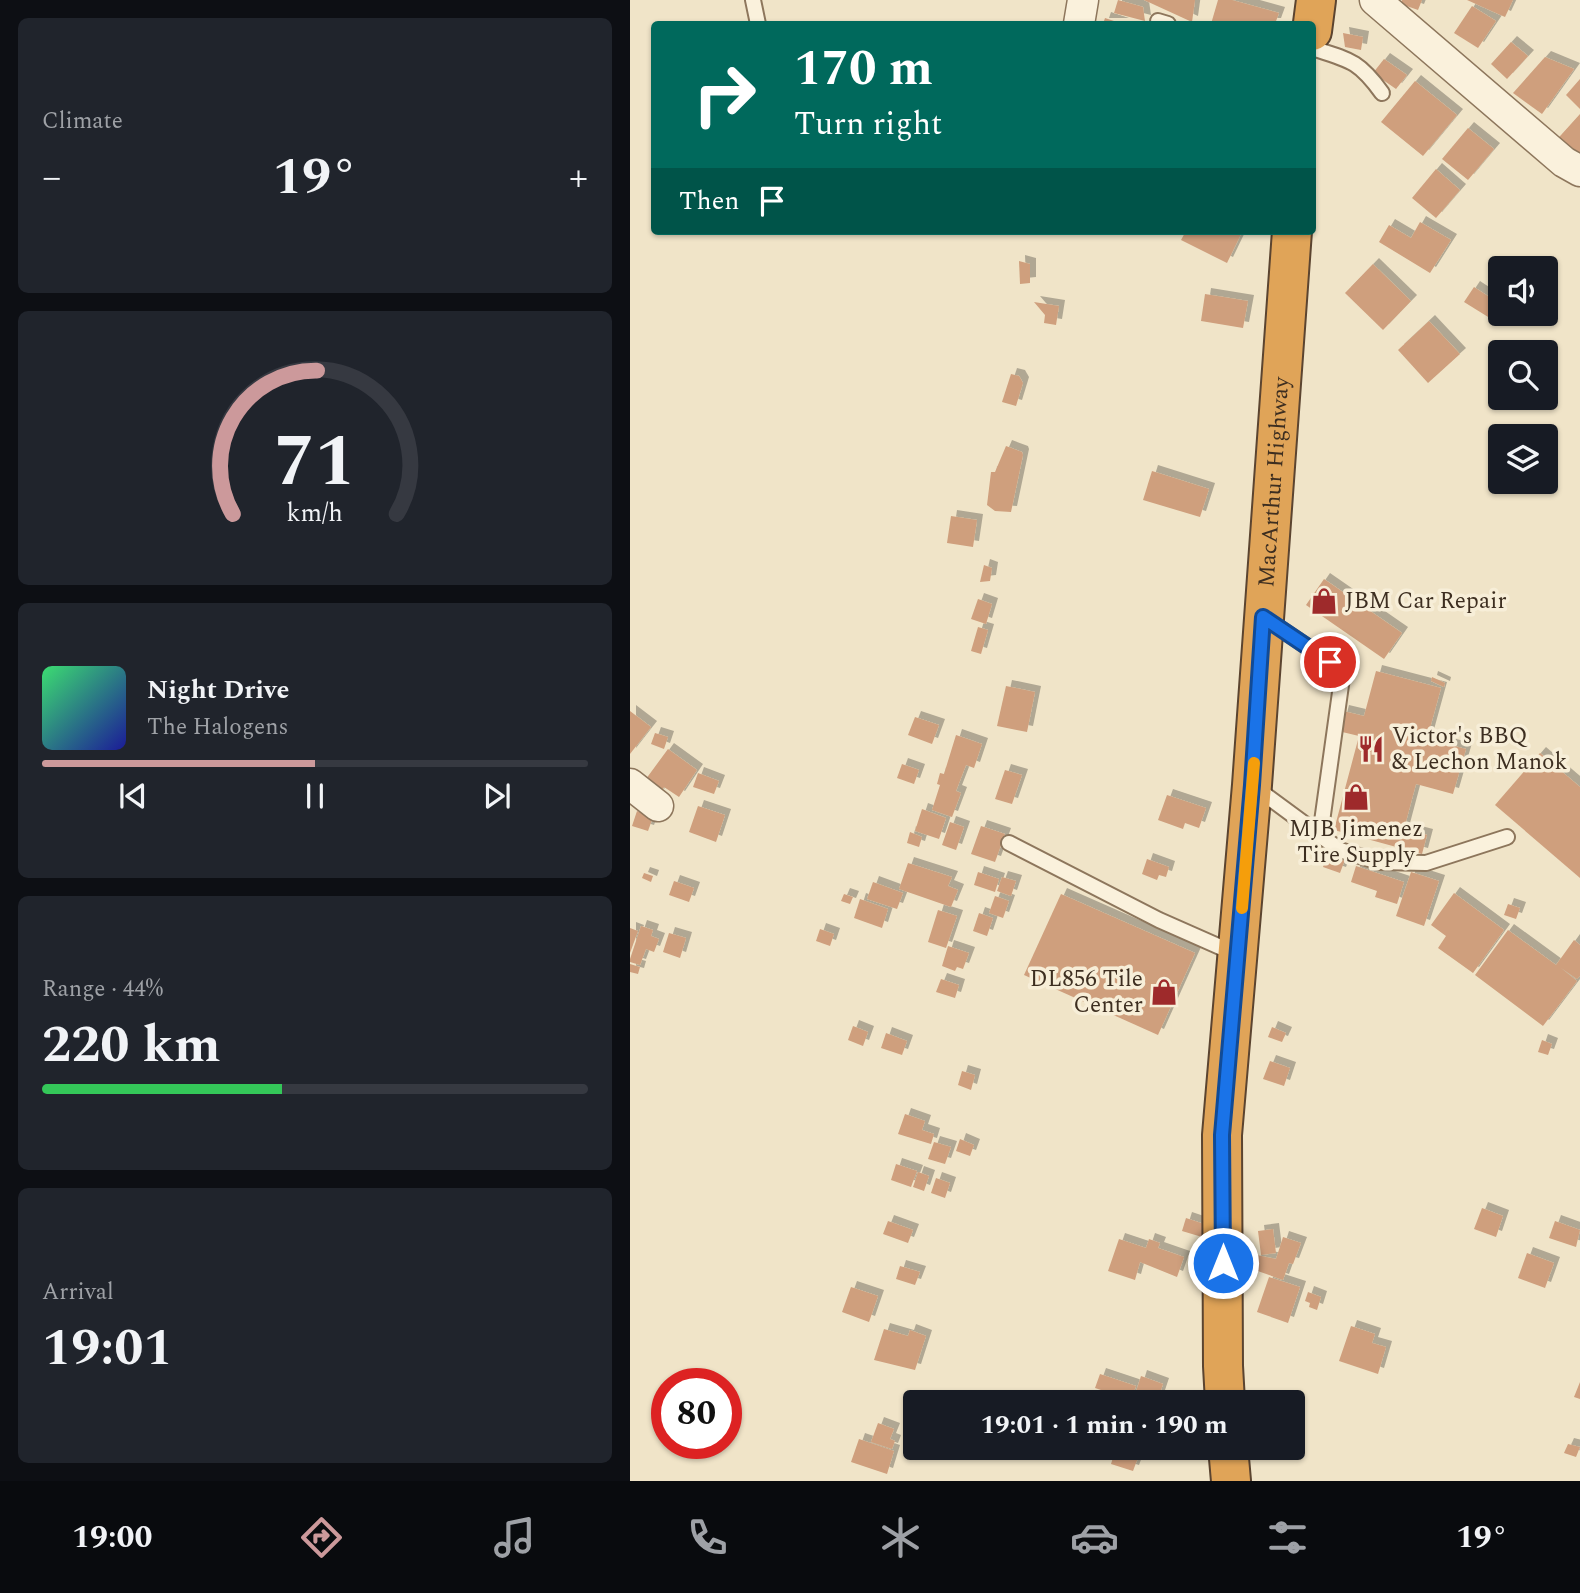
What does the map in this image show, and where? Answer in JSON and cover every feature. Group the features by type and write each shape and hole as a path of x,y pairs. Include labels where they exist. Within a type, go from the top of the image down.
{"highway":[{"path":"1313,21 1316,0"},
{"name":"MacArthur Highway","path":"1224,1390 1222,1135 1252,785 1292,235"},
{"path":"1229,1460 1231,1481"}],"street":[{"path":"1080,21 1083,0"},
{"path":"1374,0 1564,162 1580,171"},
{"path":"630,784 658,806"}],"lane":[{"path":"753,0 757,21"},
{"path":"1316,49 1352,61 1368,73 1382,93"},
{"path":"1263,617 1330,662 1339,669 1342,678 1320,836"},
{"path":"1252,785 1340,850 1379,862 1426,863 1507,837"},
{"path":"1009,843 1159,920 1238,954"}],"building":[{"path":"1118,0 1143,7 1145,21 1114,13"},
{"path":"1144,0 1195,0 1192,21"},
{"path":"1218,0 1232,0 1279,13 1276,21 1212,21"},
{"path":"1402,0 1422,0 1418,10 1401,4"},
{"path":"1467,0 1513,0 1505,17"},
{"path":"1472,6 1496,21 1478,48 1454,33"},
{"path":"1343,33 1363,37 1361,50 1345,47"},
{"path":"1511,42 1528,56 1507,79 1491,64"},
{"path":"1545,57 1574,69 1542,114 1513,93"},
{"path":"1384,59 1407,75 1396,89 1373,73"},
{"path":"1580,79 1580,109 1566,95"},
{"path":"1415,81 1457,115 1423,156 1381,122"},
{"path":"1580,114 1580,170 1552,145"},
{"path":"1468,128 1494,149 1468,180 1442,159"},
{"path":"1436,169 1460,190 1436,218 1412,198"},
{"path":"1420,222 1451,240 1430,273 1379,242 1389,225 1411,238"},
{"path":"1184,235 1241,235 1227,263 1181,240"},
{"path":"1019,261 1030,264 1030,283 1020,284"},
{"path":"1373,264 1411,301 1383,330 1345,293"},
{"path":"1474,287 1488,296 1488,317 1464,302"},
{"path":"1205,294 1248,301 1243,328 1201,321"},
{"path":"1034,302 1059,306 1056,325 1044,323 1045,315"},
{"path":"1429,321 1460,354 1428,383 1398,350"},
{"path":"1011,374 1019,376 1023,383 1016,406 1002,402"},
{"path":"1006,446 1022,452 1023,455 1011,512 995,511 987,505 991,472 995,472"},
{"path":"1152,471 1209,489 1200,517 1143,500"},
{"path":"951,516 977,520 973,547 947,543"},
{"path":"984,565 992,568 990,581 980,582"},
{"path":"1324,579 1402,633 1384,659 1306,605"},
{"path":"978,599 992,604 986,624 971,619"},
{"path":"978,627 988,630 981,654 971,651"},
{"path":"1376,671 1441,688 1427,739 1466,749 1453,794 1416,784 1404,829 1427,835 1422,854 1334,830 1359,736 1338,731 1343,711 1364,716"},
{"path":"1432,677 1445,683 1444,687 1431,681"},
{"path":"1006,686 1035,692 1027,732 997,726"},
{"path":"630,711 651,727 630,754"},
{"path":"915,717 939,725 932,744 908,735"},
{"path":"655,733 668,737 664,749 651,744"},
{"path":"956,735 982,744 974,768 966,765 956,791 961,793 952,817 932,810 940,785 937,784 940,773 944,774"},
{"path":"668,749 697,770 679,797 664,787 658,795 643,783"},
{"path":"1540,753 1580,787 1580,878 1495,805"},
{"path":"902,764 919,770 914,784 897,778"},
{"path":"1005,770 1022,775 1012,804 995,799"},
{"path":"698,773 719,781 714,794 693,787"},
{"path":"1167,795 1206,808 1199,828 1185,823 1183,829 1158,820"},
{"path":"698,806 725,815 716,842 689,832"},
{"path":"922,809 946,818 939,839 915,831"},
{"path":"637,811 653,817 648,831 632,826"},
{"path":"950,822 964,827 956,850 942,845"},
{"path":"981,826 1005,834 995,862 971,854"},
{"path":"910,832 922,837 919,847 907,843"},
{"path":"1328,851 1346,857 1340,873 1323,867"},
{"path":"1147,859 1169,867 1166,877 1159,875 1157,880 1142,874"},
{"path":"908,863 952,877 948,886 958,890 951,907 899,889"},
{"path":"1356,866 1404,882 1397,904 1375,897 1377,891 1351,882"},
{"path":"978,872 999,879 995,892 974,885"},
{"path":"1411,872 1439,881 1424,926 1396,916"},
{"path":"644,873 653,876 651,882 642,878"},
{"path":"1002,877 1016,881 1011,896 997,891"},
{"path":"674,881 694,888 689,902 669,895"},
{"path":"873,882 903,893 897,909 867,899"},
{"path":"1454,893 1504,930 1473,973 1438,948 1446,936 1431,925"},
{"path":"844,894 853,897 850,904 841,901"},
{"path":"1061,894 1195,953 1158,1035 1024,975"},
{"path":"995,896 1009,901 1003,918 989,913"},
{"path":"860,899 888,909 882,928 854,918"},
{"path":"1508,904 1520,908 1516,919 1504,915"},
{"path":"938,910 957,916 946,948 928,942"},
{"path":"979,913 993,918 987,936 973,931"},
{"path":"641,926 653,930 651,936 659,939 654,952 646,949 640,965 630,962 630,959"},
{"path":"630,928 638,931 630,953"},
{"path":"820,929 834,934 830,946 816,941"},
{"path":"1508,930 1556,965 1574,940 1580,945 1580,976 1577,979 1561,968 1577,981 1543,1026 1475,975"},
{"path":"669,933 686,938 680,958 663,952"},
{"path":"948,946 969,953 963,969 957,967 955,971 942,966"},
{"path":"630,964 640,967 638,974 630,972"},
{"path":"941,979 959,985 955,998 936,992"},
{"path":"853,1026 868,1032 863,1046 848,1040"},
{"path":"1272,1027 1286,1033 1282,1042 1268,1037"},
{"path":"886,1033 907,1041 902,1055 881,1048"},
{"path":"1542,1040 1552,1044 1548,1055 1538,1052"},
{"path":"1270,1061 1290,1068 1284,1086 1263,1079"},
{"path":"962,1071 975,1075 971,1090 958,1085"},
{"path":"905,1114 925,1121 922,1130 934,1134 931,1144 898,1134"},
{"path":"960,1139 974,1145 970,1156 956,1151"},
{"path":"934,1142 951,1147 945,1164 928,1159"},
{"path":"896,1164 917,1171 911,1187 891,1180"},
{"path":"918,1172 929,1176 924,1191 913,1187"},
{"path":"936,1178 950,1183 945,1198 931,1193"},
{"path":"1482,1208 1503,1216 1496,1237 1474,1229"},
{"path":"1186,1218 1207,1225 1202,1237 1182,1231"},
{"path":"888,1221 913,1230 908,1243 883,1234"},
{"path":"1555,1221 1580,1230 1576,1247 1549,1238"},
{"path":"1273,1229 1276,1253 1261,1255 1258,1231"},
{"path":"1283,1237 1301,1243 1283,1280 1252,1269 1257,1255 1276,1259"},
{"path":"1119,1239 1146,1248 1149,1239 1160,1243 1158,1248 1184,1257 1177,1277 1140,1262 1135,1280 1108,1271"},
{"path":"1527,1253 1554,1263 1545,1288 1518,1278"},
{"path":"900,1266 920,1272 915,1285 896,1279"},
{"path":"1269,1277 1300,1287 1288,1323 1257,1312"},
{"path":"851,1287 878,1296 869,1322 842,1312"},
{"path":"1308,1292 1321,1297 1317,1310 1309,1307 1310,1303 1305,1301"},
{"path":"1351,1326 1375,1334 1372,1343 1386,1347 1378,1374 1339,1361"},
{"path":"884,1329 908,1336 910,1330 926,1336 915,1370 874,1360"},
{"path":"1100,1374 1136,1386 1134,1390 1095,1388"},
{"path":"1141,1376 1163,1384 1161,1390 1137,1390"},
{"path":"1580,1382 1580,1399 1574,1397"},
{"path":"878,1423 894,1429 890,1439 895,1441 892,1449 871,1442"},
{"path":"859,1439 894,1451 887,1474 851,1462"},
{"path":"1568,1444 1580,1447 1576,1457 1564,1453"},
{"path":"1112,1460 1137,1460 1133,1471 1111,1464"}],"slow traffic":[{"path":"1242,908 1254,763"}],"place":[{"name":"JBM Car Repair","path":"1324,601"},
{"name":"Victor's BBQ & Lechon Manok","path":"1371,749"},
{"name":"MJB Jimenez Tire Supply","path":"1356,797"},
{"name":"DL856 Tile Center","path":"1164,992"}],"route":[{"path":"1223,1263 1222,1135 1252,785 1263,617 1330,662"}]}
